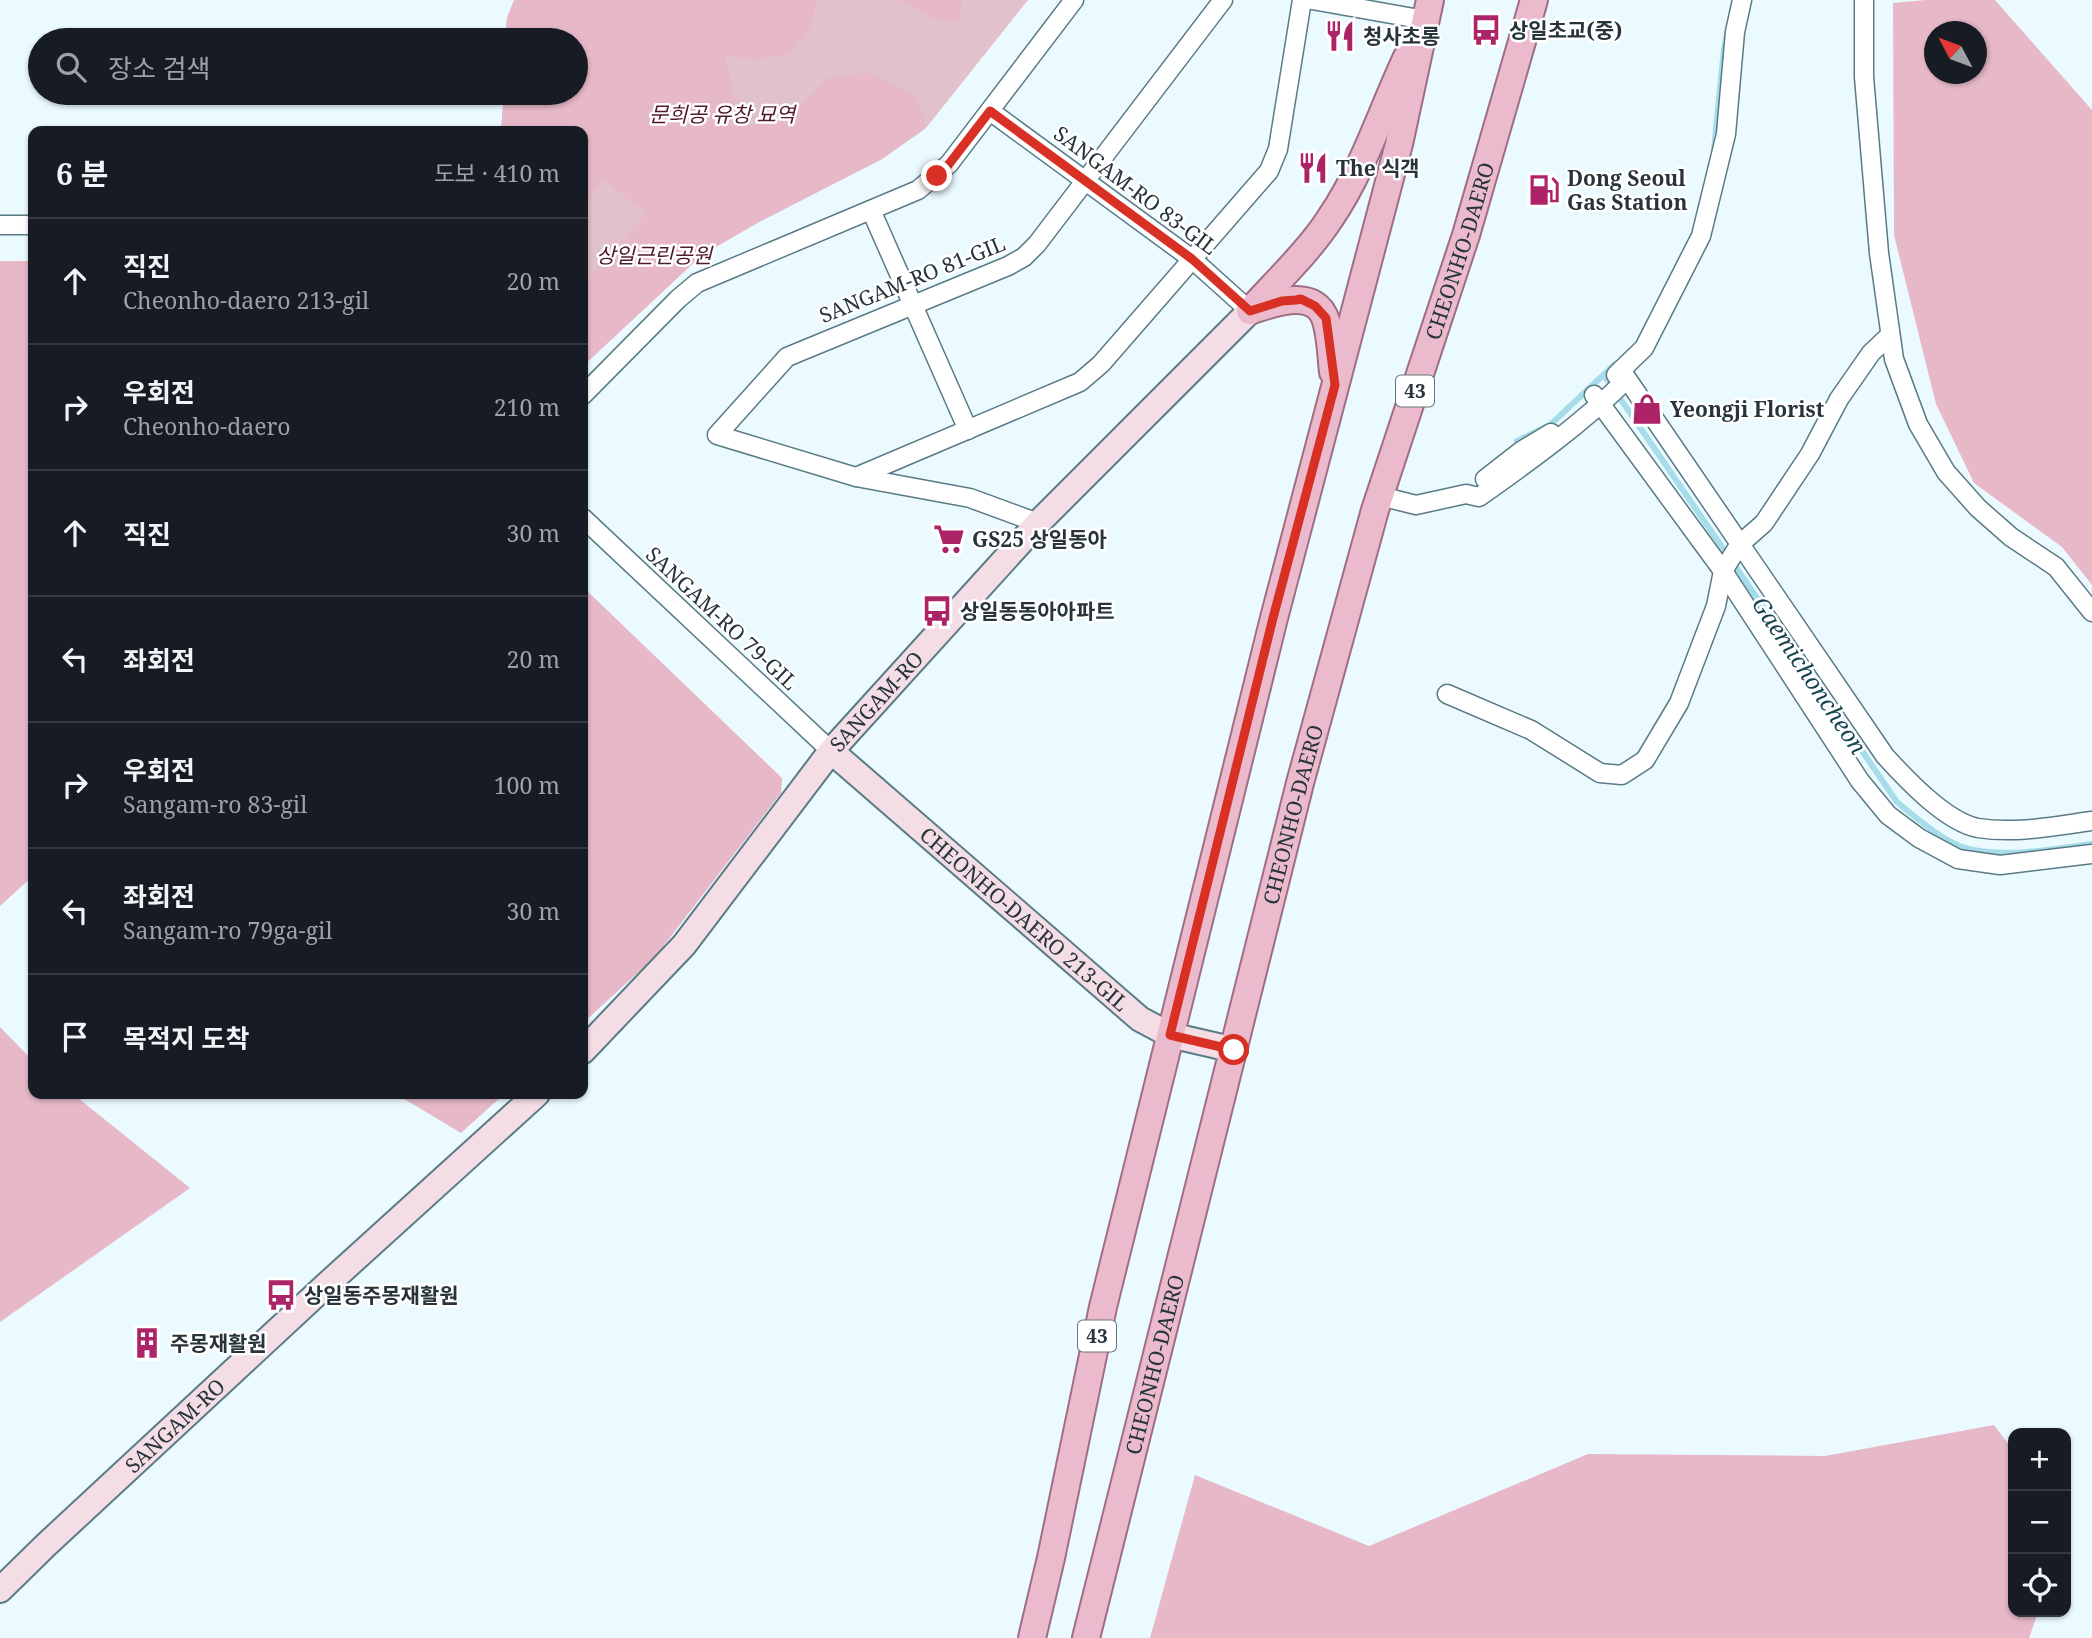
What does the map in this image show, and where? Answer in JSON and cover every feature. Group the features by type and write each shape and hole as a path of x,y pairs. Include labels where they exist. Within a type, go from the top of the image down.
{"main road":[{"name":"CHEONHO-DAERO","path":"1086,1638 1300,783 1380,496 1466,235 1535,0"},
{"path":"1250,311 1330,220 1353,180 1428,10"},
{"name":"43","path":"1032,1638 1103,1307 1273,618 1399,144 1428,10"},
{"path":"1250,311 1282,301 1301,299 1315,306 1326,318 1335,385"},
{"name":"SANGAM-RO","path":"588,1046 684,945 831,751 1038,523 1250,311"},
{"name":"CHEONHO-DAERO 213-GIL","path":"831,751 1140,1019 1170,1035 1234,1050"},
{"name":"SANGAM-RO","path":"0,1590 323,1288 531,1099"}],"street":[{"path":"588,390 697,283 918,190 937,176 1074,0"},
{"name":"SANGAM-RO 81-GIL","path":"1038,523 970,498 856,477 717,435 787,357 1008,267 1024,257 1037,244 1223,0"},
{"path":"856,477 1080,382 1101,364 1269,171 1278,149 1302,0"},
{"path":"1312,0 1428,10"},
{"path":"1380,496 1416,505 1466,494 1609,388 1644,348 1701,236 1726,134 1735,32 1742,0"},
{"path":"1864,0 1864,77 1879,253 1894,359 1918,424 1946,472 1978,508 2003,530 2056,567 2092,612"},
{"name":"SANGAM-RO 83-GIL","path":"990,111 1192,259 1250,311"},
{"path":"872,210 968,429"},
{"path":"0,225 28,225"},
{"path":"1447,694 1531,730 1601,773 1622,775 1646,760 1679,703 1716,606 1723,571 1739,545 1764,523 1810,454 1839,399 1871,353 1891,335"},
{"path":"1609,388 1739,545 1885,755 1913,786 1944,811 1976,827 2023,830 2092,821"},
{"path":"1609,388 1723,571 1860,781 1888,815 1919,838 1958,859 2000,865 2092,854"},
{"name":"SANGAM-RO 79-GIL","path":"588,523 831,751"}],"green space":[{"name":"문희공 유창 묘역","path":"514,0 1028,0 926,128 882,159 759,222 702,255 588,361 588,126 501,126 503,105 588,105 588,28 506,28"},
{"name":"문희공 유창 묘역","path":"514,0 817,0 811,26 790,54 756,59 725,56 733,92 751,126 789,117 828,78 866,72 917,95 926,128 882,159 759,222 702,255 588,361 588,275 590,277 645,214 605,180 588,199 588,126 501,126 503,105 588,105 588,28 506,28"},
{"path":"896,0 962,0 959,22 934,19 906,2"},
{"path":"1995,0 2092,110 2092,585 2062,547 1974,483 1936,404 1894,235 1893,3"},
{"path":"0,261 28,261 28,881 0,906"},
{"path":"588,592 782,778 781,793 655,957 588,1018"},
{"path":"0,1027 28,1056 28,1099 79,1099 190,1188 0,1322"},
{"path":"404,1099 498,1099 461,1133"},
{"path":"1994,1425 2008,1443 2008,1617 2036,1617 2029,1638 1150,1638 1195,1475 1369,1546 1588,1454 1825,1456"}],"waterway":[{"path":"1714,150 1727,35"},
{"path":"1517,441 1550,425 1614,365"},
{"name":"Gaemichoncheon","path":"1604,375 1897,802 1941,836 1969,849 2015,853 2092,844"}],"place":[{"name":"상일초교(중)","path":"1486,30"},
{"name":"청사초롱","path":"1340,36"},
{"name":"The 식객","path":"1313,168"},
{"name":"Dong Seoul Gas Station","path":"1544,190"},
{"name":"Yeongji Florist","path":"1647,409"},
{"name":"GS25 상일동아","path":"949,539"},
{"name":"상일동동아아파트","path":"937,611"},
{"name":"상일동주몽재활원","path":"281,1295"},
{"name":"주몽재활원","path":"147,1343"}],"route":[{"path":"937,176 990,111 1192,259 1250,311 1282,301 1301,299 1315,306 1326,318 1335,385 1273,618 1170,1035 1234,1050"}],"park label":[{"name":"상일근린공원","path":"654,255"}]}
